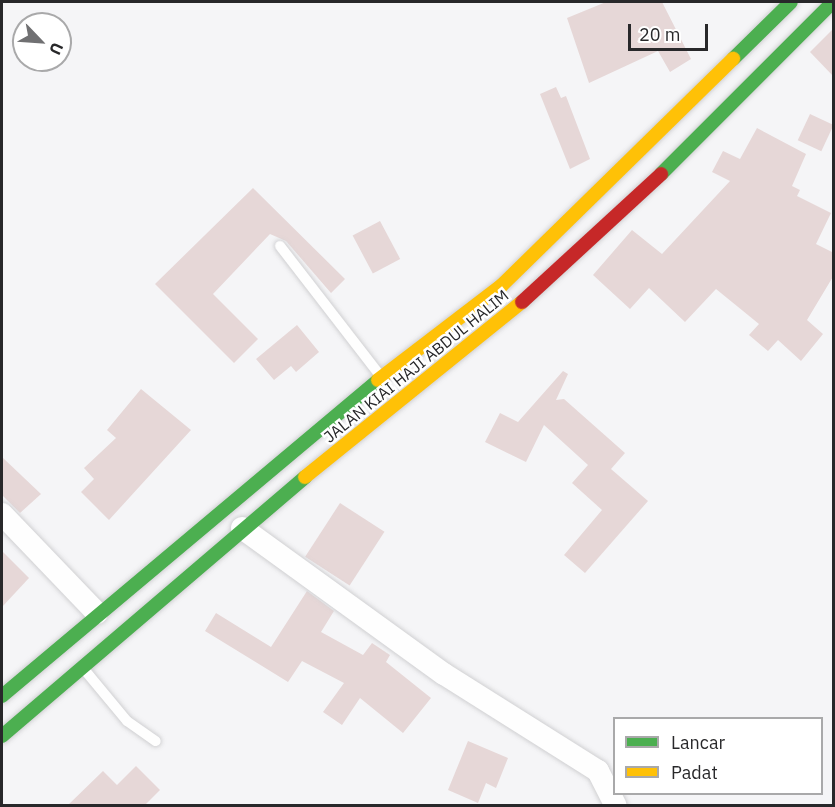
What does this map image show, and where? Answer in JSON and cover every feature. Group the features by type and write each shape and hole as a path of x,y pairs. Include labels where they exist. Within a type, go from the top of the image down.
{"main road":[{"name":"JALAN KIAI HAJI ABDUL HALIM","path":"4,689 382,377 501,286 791,2"},
{"name":"JALAN KIAI HAJI ABDUL HALIM","path":"2,736 242,528 517,307 643,191 833,2"},
{"path":"623,168 643,191"}],"street":[{"path":"2,514 97,614"},
{"path":"242,528 444,674 597,771 616,806"}],"lane":[{"path":"280,246 382,377"},
{"path":"81,666 127,722 156,741"}],"building":[{"path":"606,2 662,2 691,59 670,72 658,51 589,83 567,18"},
{"path":"834,28 834,77 810,52"},
{"path":"556,87 561,98 566,96 590,159 570,169 540,94"},
{"path":"810,114 834,125 821,151 798,140"},
{"path":"757,128 806,154 792,186 800,190 797,196 831,213 816,244 834,253 834,275 807,320 823,334 801,361 778,340 768,351 749,335 759,324 716,289 685,322 649,288 630,309 593,275 632,230 662,254 730,181 712,172 723,151 740,159"},
{"path":"253,188 345,279 331,293 286,241 270,234 213,294 258,339 234,363 155,284"},
{"path":"380,221 400,259 373,274 353,236"},
{"path":"297,325 319,352 296,372 291,366 274,380 256,359"},
{"path":"563,371 568,374 556,400 564,399 625,453 611,469 648,501 585,573 564,555 602,510 572,483 588,465 544,425 526,462 485,442 500,413 518,422"},
{"path":"141,389 191,430 109,520 81,492 94,479 84,468 116,438 107,430"},
{"path":"2,457 41,494 20,513 2,495"},
{"path":"340,503 384,532 350,586 305,557"},
{"path":"2,551 29,578 2,607"},
{"path":"307,591 334,611 321,632 363,655 372,643 390,655 386,662 431,698 403,733 360,698 342,725 323,712 344,683 302,661 288,682 205,631 216,613 271,647"},
{"path":"468,741 508,758 496,788 486,783 478,803 448,790"},
{"path":"136,766 160,790 144,806 67,806 103,771 117,785"}],"traffic: fast":[{"path":"733,59 791,2"},
{"path":"661,174 833,2"},
{"path":"2,696 378,380"},
{"path":"2,736 305,477"}],"traffic: slow":[{"path":"378,380 501,286 733,59"},
{"path":"305,477 522,302"}],"traffic: jam":[{"path":"522,302 661,174"}]}
